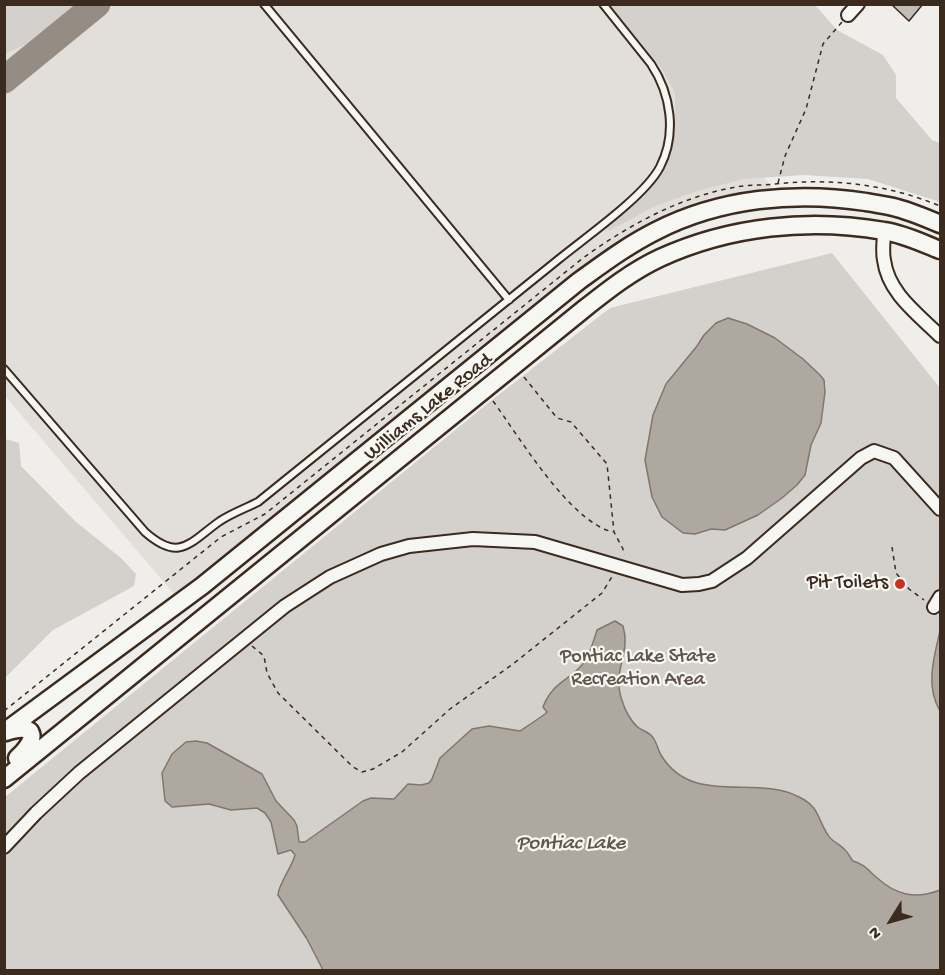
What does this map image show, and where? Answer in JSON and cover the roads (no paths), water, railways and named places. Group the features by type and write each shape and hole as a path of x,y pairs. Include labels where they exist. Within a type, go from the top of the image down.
{"main road":[{"name":"Williams Lake Road","path":"4,732 202,586 579,281 616,254 657,230 701,213 746,202 800,196 851,200 896,207 940,224"},
{"name":"Williams Lake Road","path":"4,779 620,281 660,258 739,232 780,225 819,225 884,231 939,245"},
{"path":"4,732 18,728 26,729 33,740 30,746 4,768"}],"street":[{"path":"848,15 858,4"},
{"path":"884,231 884,259 890,282 906,302 940,336"},
{"path":"4,847 79,773 295,599 330,577 381,554 409,546 473,539 535,542 682,585 699,584 712,581 747,558 861,458 874,451 894,458 940,508"}],"lane":[{"path":"264,4 509,300"},
{"path":"4,369 145,532 160,545 180,548 202,536 222,519 258,502 509,300 652,180 664,157 670,137 668,107 662,84 651,64 603,4"}],"water":[{"path":"728,318 747,324 775,338 820,375 824,380 825,392 821,423 811,445 805,475 782,498 758,515 725,530 711,529 695,534 683,533 662,517 652,497 645,460 653,415 666,384 704,335 716,323"},
{"name":"Pontiac Lake","path":"615,621 623,626 625,637 619,683 625,709 637,726 649,733 661,755 674,771 689,780 707,785 763,788 799,797 815,809 824,829 853,861 863,866 883,883 898,892 914,895 940,890 940,970 323,970 307,939 278,895 295,855 291,850 278,854 271,822 265,813 257,808 231,810 209,804 172,807 165,801 162,773 172,754 186,742 207,743 262,774 276,801 294,820 299,842 305,842 363,801 371,798 394,799 408,784 429,783 440,758 472,729 489,726 520,731 543,716 547,712 543,707 551,693 585,662 597,630"},
{"path":"940,631 940,711 933,692 932,671"}],"place":[{"name":"Pit Toilets","path":"900,584"}],"park label":[{"name":"Pontiac Lake State Recreation Area","path":"638,670"}]}
